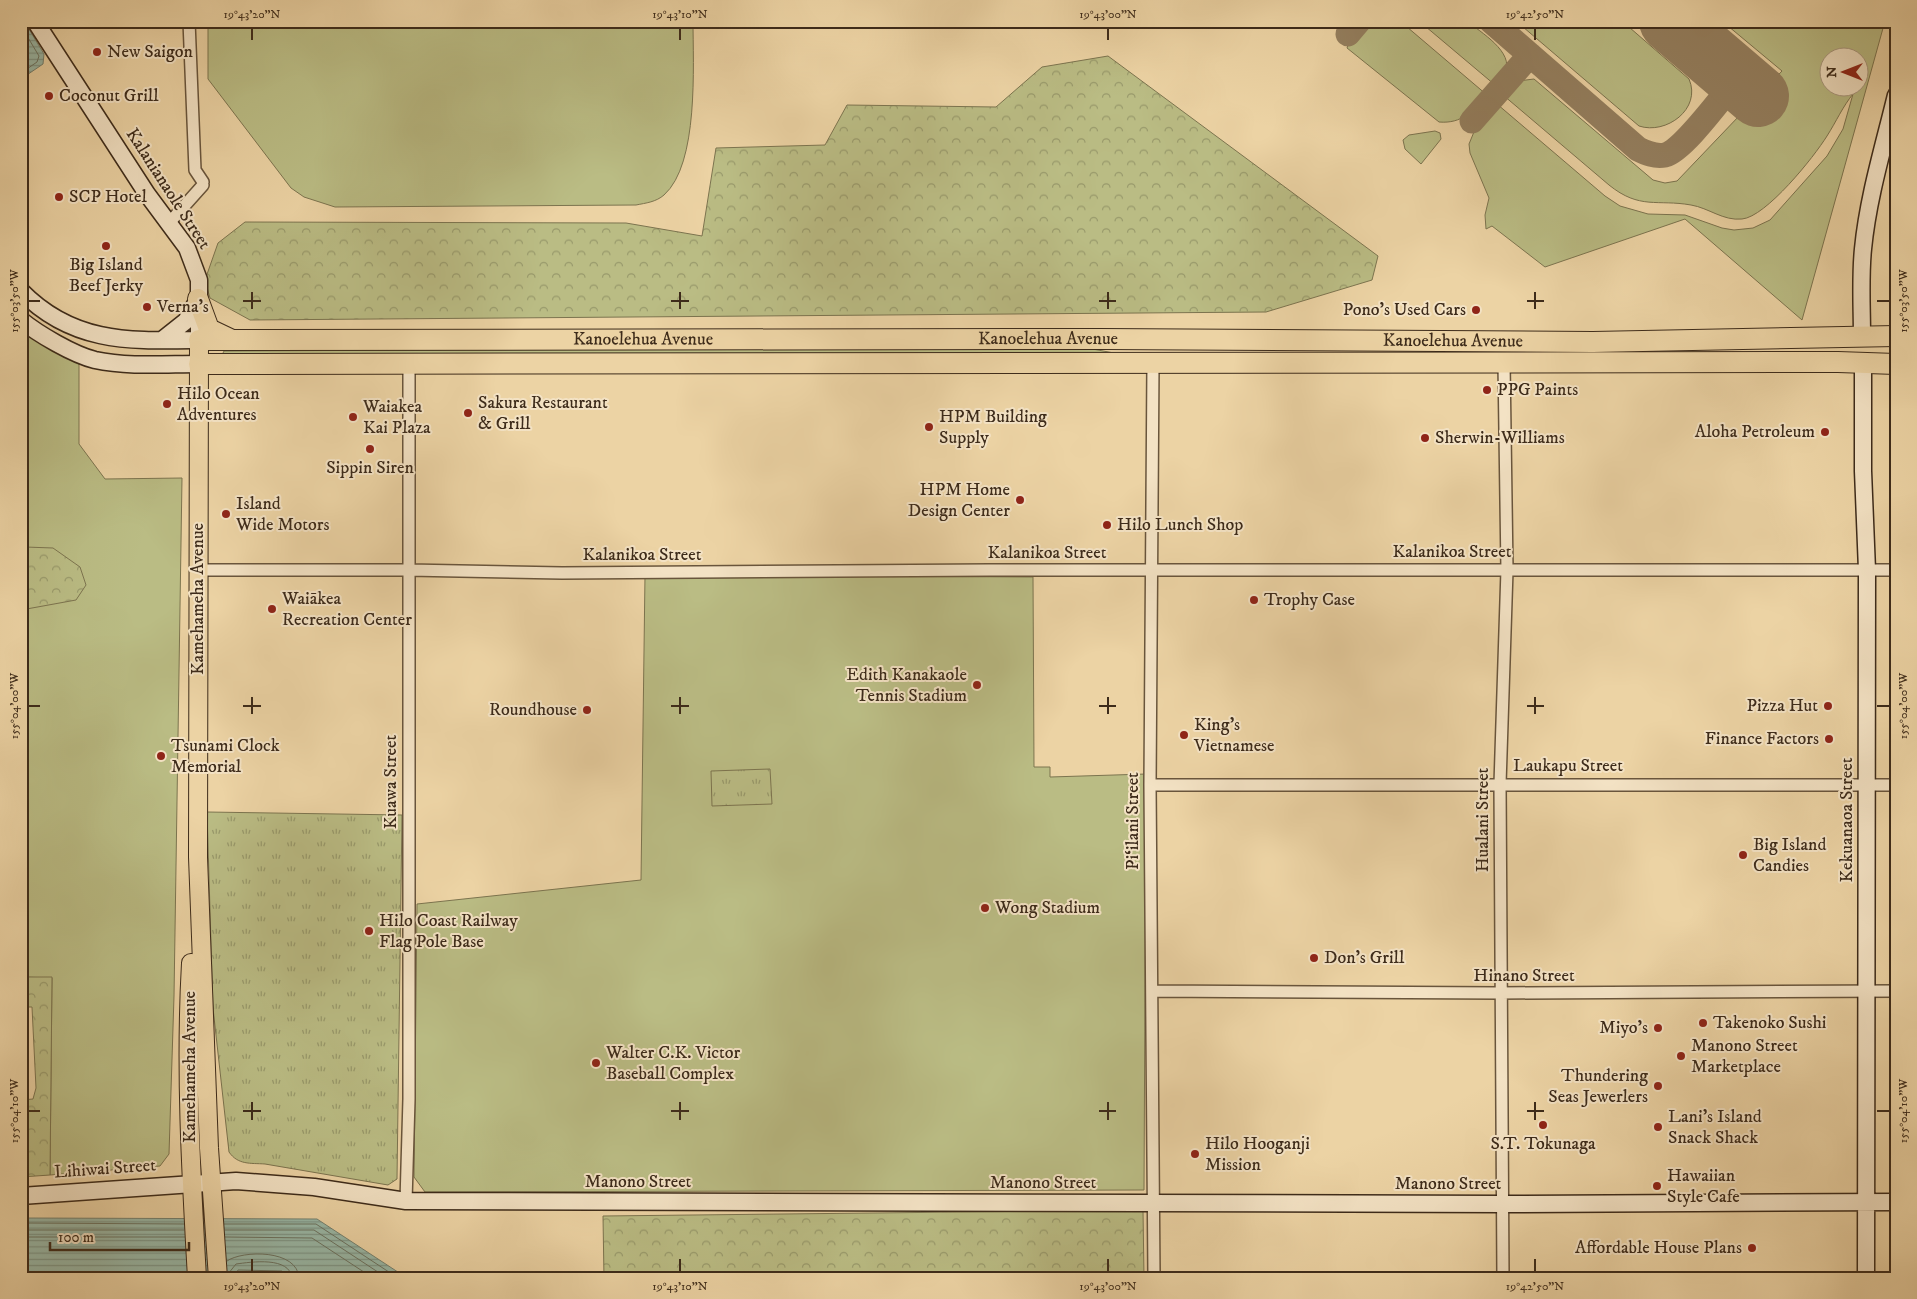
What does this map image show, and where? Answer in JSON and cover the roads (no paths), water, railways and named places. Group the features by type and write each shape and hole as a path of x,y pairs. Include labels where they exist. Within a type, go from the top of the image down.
{"highway":[{"path":"198,299 209,329 232,340"},
{"name":"Kanoelehua Avenue","path":"199,340 1101,339 1593,342 1896,336"},
{"path":"1862,337 1863,362"},
{"path":"1101,339 1140,354 1153,363 1163,353 1185,340"},
{"name":"Kanoelehua Avenue","path":"199,364 409,362 1863,362 1896,364"}],"main road":[{"name":"Kamehameha Avenue","path":"199,340 198,857 213,1207 218,1278"},
{"name":"Kamehameha Avenue","path":"197,1278 187,1034 198,857"}],"street":[{"name":"Kalanianaole Street","path":"35,21 147,194 191,257 199,280 199,340"},
{"path":"171,226 203,184 195,170 189,21"},
{"path":"1862,337 1861,274 1874,188 1896,95"},
{"path":"21,292 48,314 87,333 114,339 199,340"},
{"path":"162,340 186,321 198,299"},
{"path":"21,320 50,339 94,360 139,364 199,364"},
{"name":"Kuawa Street","path":"406,1201 409,1099 409,362"},
{"name":"Kekuanaoa Street","path":"1863,362 1867,570 1866,1278"},
{"name":"Pi‘ilani Street","path":"1153,363 1154,570 1150,785 1154,1278"},
{"name":"Hualani Street","path":"1503,1278 1500,784 1507,570 1504,363"},
{"name":"Kalanikoa Street","path":"198,570 409,570 572,573 1154,570 1896,570"},
{"name":"Laukapu Street","path":"1150,785 1896,785"},
{"name":"Hinano Street","path":"1152,990 1500,994 1896,991"},
{"name":"Manono Street","path":"192,1183 212,1181 282,1183 406,1201 1153,1204 1896,1202"},
{"name":"Lihiwai Street","path":"21,1196 192,1183"}],"water":[{"path":"21,21 24,21 44,54 43,64 21,79"},
{"path":"23,1218 317,1219 407,1278 294,1278 269,1274 186,1278 21,1278"}],"place":[{"name":"New Saigon","path":"97,52"},
{"name":"Coconut Grill","path":"49,96"},
{"name":"SCP Hotel","path":"59,197"},
{"name":"Big Island Beef Jerky","path":"106,246"},
{"name":"Verna's","path":"147,307"},
{"name":"Pono’s Used Cars","path":"1476,310"},
{"name":"PPG Paints","path":"1487,390"},
{"name":"Hilo Ocean Adventures","path":"167,404"},
{"name":"Sakura Restaurant & Grill","path":"468,413"},
{"name":"Waiakea Kai Plaza","path":"353,417"},
{"name":"HPM Building Supply","path":"929,427"},
{"name":"Aloha Petroleum","path":"1825,432"},
{"name":"Sherwin-Williams","path":"1425,438"},
{"name":"Sippin Siren","path":"370,449"},
{"name":"HPM Home Design Center","path":"1020,500"},
{"name":"Island Wide Motors","path":"226,514"},
{"name":"Hilo Lunch Shop","path":"1107,525"},
{"name":"Trophy Case","path":"1254,600"},
{"name":"Waiākea Recreation Center","path":"272,609"},
{"name":"Edith Kanakaole Tennis Stadium","path":"977,685"},
{"name":"Pizza Hut","path":"1828,706"},
{"name":"Roundhouse","path":"587,710"},
{"name":"King’s Vietnamese","path":"1184,735"},
{"name":"Finance Factors","path":"1829,739"},
{"name":"Tsunami Clock Memorial","path":"161,756"},
{"name":"Big Island Candies","path":"1743,855"},
{"name":"Wong Stadium","path":"985,908"},
{"name":"Hilo Coast Railway Flag Pole Base","path":"369,931"},
{"name":"Don’s Grill","path":"1314,958"},
{"name":"Takenoko Sushi","path":"1703,1023"},
{"name":"Miyo’s","path":"1658,1028"},
{"name":"Manono Street Marketplace","path":"1681,1056"},
{"name":"Walter C.K. Victor Baseball Complex","path":"596,1063"},
{"name":"Thundering Seas Jewerlers","path":"1658,1086"},
{"name":"S.T. Tokunaga","path":"1543,1125"},
{"name":"Lani’s Island Snack Shack","path":"1658,1127"},
{"name":"Hilo Hooganji Mission","path":"1195,1154"},
{"name":"Hawaiian Style Cafe","path":"1657,1186"},
{"name":"Affordable House Plans","path":"1752,1248"}]}
